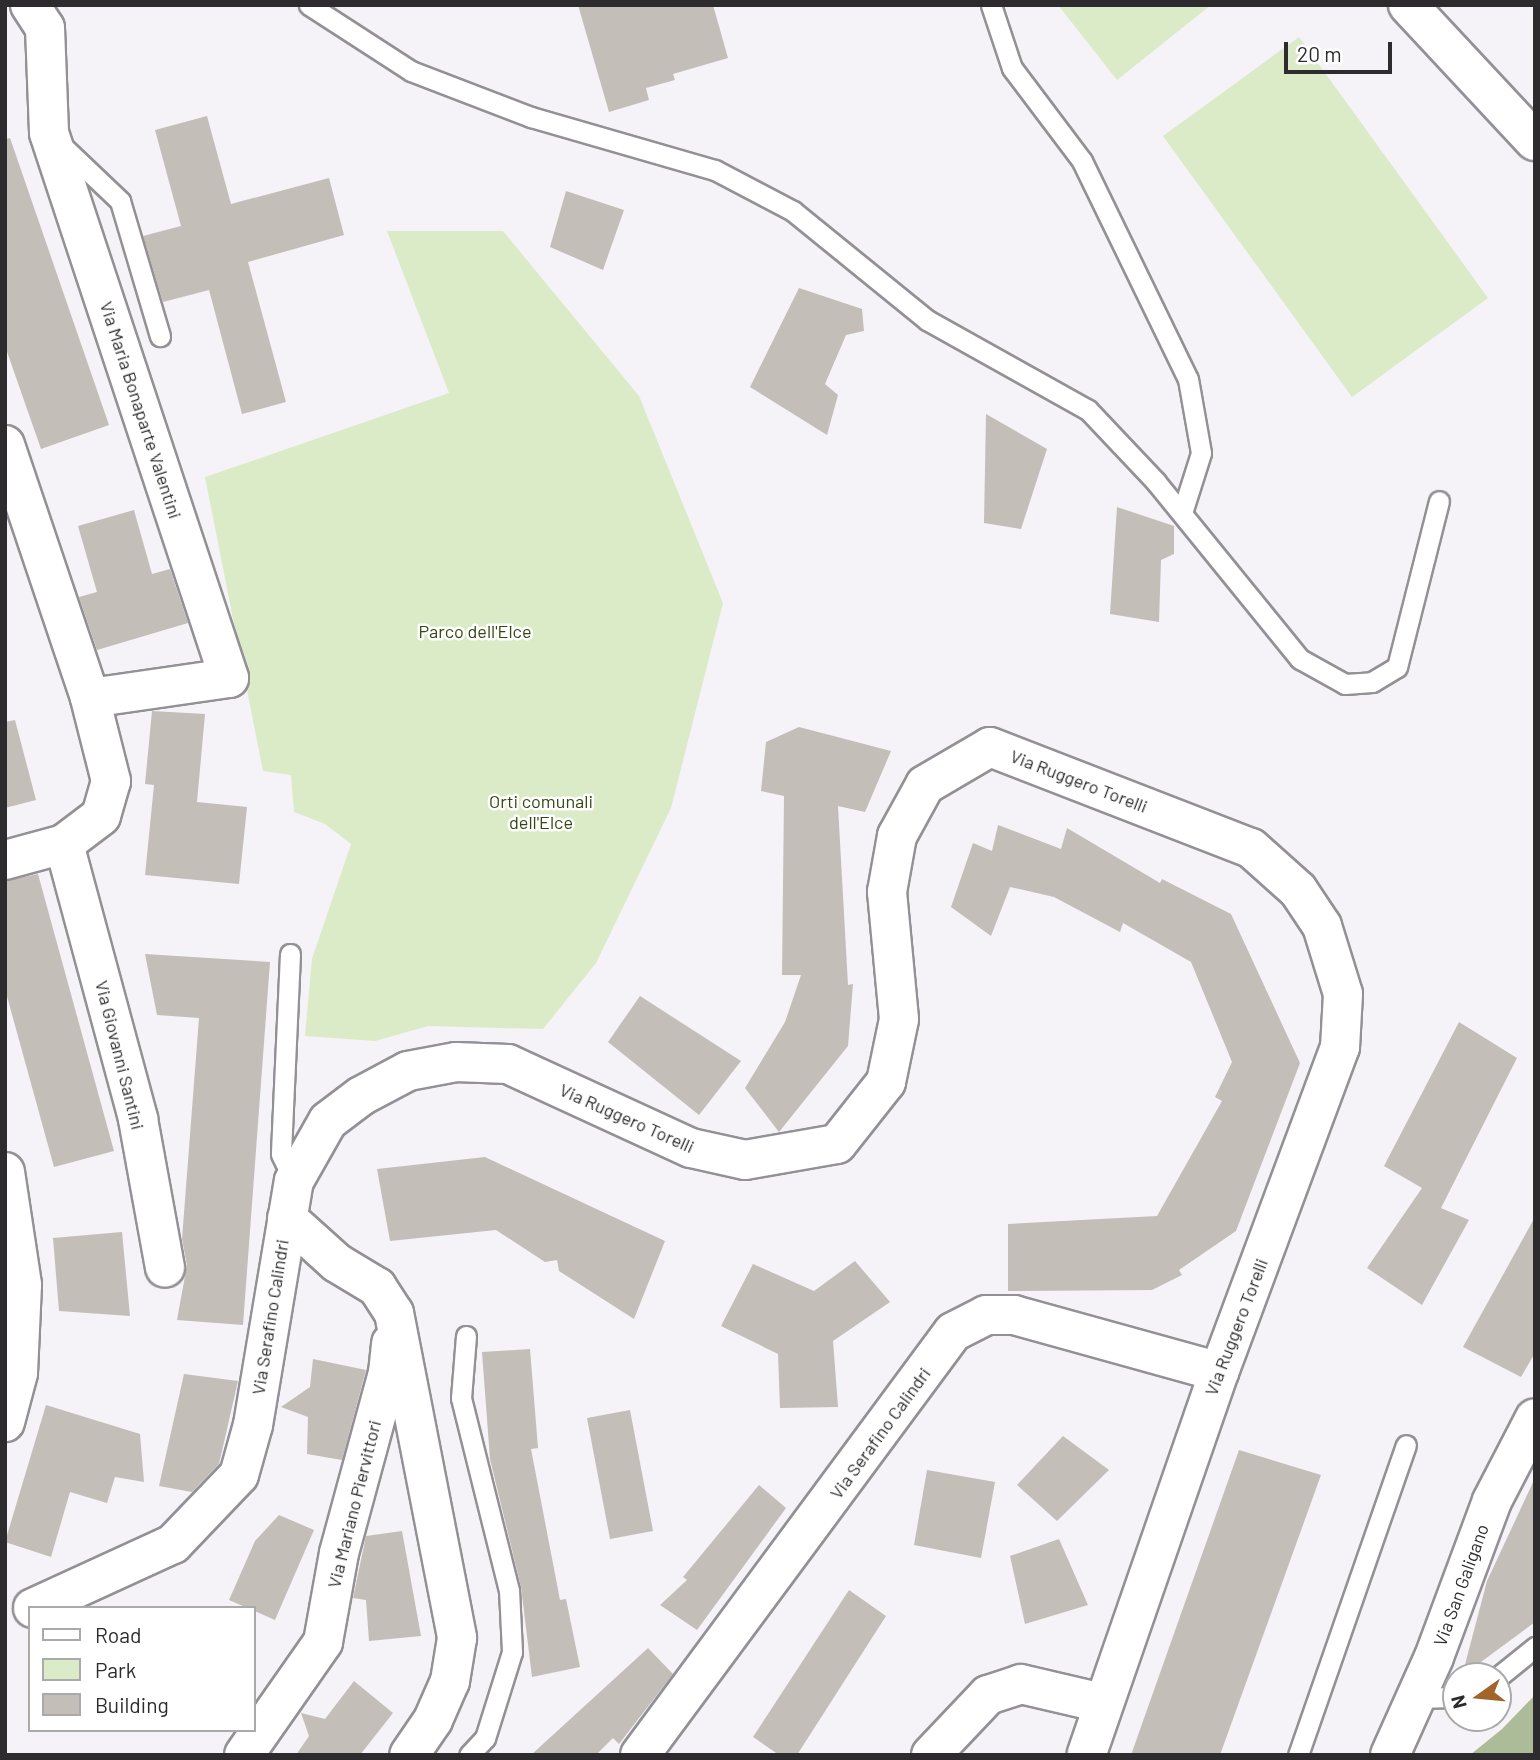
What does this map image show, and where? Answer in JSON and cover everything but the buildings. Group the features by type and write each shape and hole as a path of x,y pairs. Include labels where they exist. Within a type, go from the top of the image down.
{"street":[{"name":"Via Maria Bonaparte Valentini","path":"30,5 45,28 49,133 229,678 90,698"},
{"path":"1408,5 1535,141"},
{"path":"5,445 90,698 111,781 101,816 64,844 5,860"},
{"name":"Via Ruggero Torelli","path":"286,1218 294,1181 328,1121 361,1096 408,1071 456,1062 508,1064 691,1148 746,1160 837,1144 886,1082 899,1019 887,892 897,836 925,785 990,747 1251,848 1298,890 1322,926 1343,994 1340,1047 1219,1372 1086,1755"},
{"name":"Via Giovanni Santini","path":"64,844 138,1119 165,1268"},
{"path":"5,1172 22,1284 18,1373 5,1422"},
{"name":"Via Serafino Calindri","path":"286,1218 337,1264 377,1287 394,1313 457,1638 450,1681 433,1720 409,1755"},
{"name":"Via Serafino Calindri","path":"35,1606 173,1544 239,1475 253,1425 286,1218"},
{"name":"Via Mariano Piervittori","path":"244,1755 323,1642 339,1553 388,1373 394,1313"},
{"name":"Via Serafino Calindri","path":"640,1755 953,1332 986,1315 1014,1315 1219,1372"},
{"name":"Via San Galigano","path":"1390,1755 1492,1501 1535,1418"},
{"name":"Via Serafino Calindri","path":"5,1620 28,1609"},
{"path":"931,1755 988,1695 1021,1684 1102,1703"}],"lane":[{"path":"309,5 411,71 531,117 663,159 715,170 793,211 927,320 1088,410 1182,513 1300,659 1345,684 1372,682 1397,667 1439,501"},
{"path":"991,5 1012,68 1082,160 1124,254 1166,324 1188,379 1201,453 1182,513"},
{"path":"49,133 120,201 160,336"},
{"path":"290,954 281,1154 294,1181"},
{"path":"466,1336 461,1398 509,1590 512,1652 485,1738 469,1755"},
{"path":"1298,1755 1406,1445"},
{"path":"1512,1666 1535,1647"},
{"path":"1414,1698 1442,1697"}],"green space":[{"path":"1058,5 1211,5 1117,80"},
{"path":"1299,37 1488,298 1352,397 1163,136"},
{"name":"Parco dell'Elce","path":"387,231 503,231 639,396 723,603 671,808 596,963 543,1029 428,1026 375,1041 305,1036 312,959 351,844 325,824 294,812 291,775 263,771 205,477 449,393"},
{"path":"1535,1695 1535,1755 1470,1755 1498,1732 1512,1732 1512,1719"}],"park label":[{"name":"Orti comunali dell'Elce","path":"541,812"}]}
